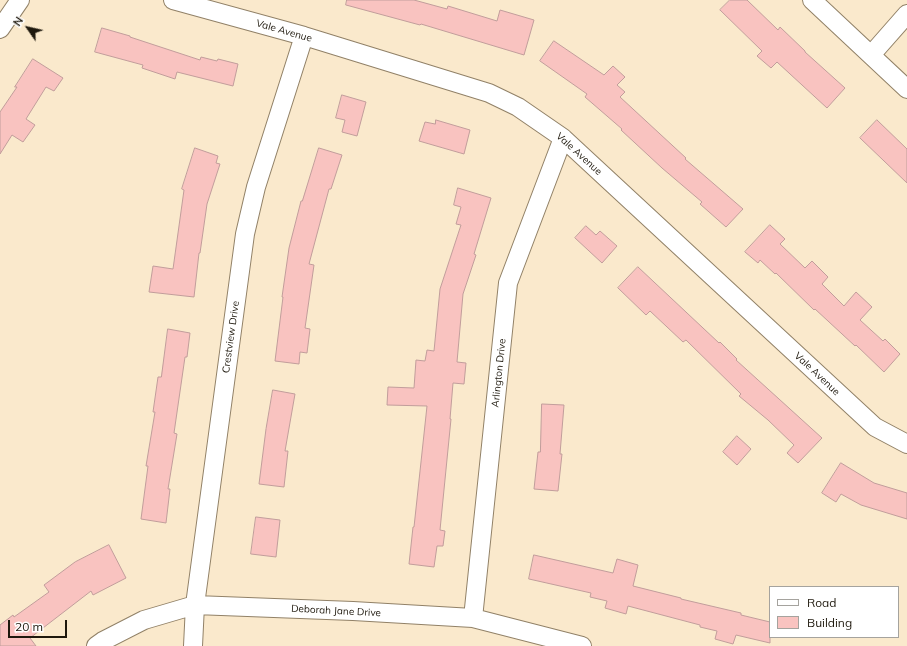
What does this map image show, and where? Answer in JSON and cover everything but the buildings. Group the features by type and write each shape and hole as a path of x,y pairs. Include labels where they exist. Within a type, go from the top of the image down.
{"street":[{"path":"0,29 20,0"},
{"name":"Vale Avenue","path":"173,0 304,36 489,93 518,107 563,138 875,427 907,444"},
{"path":"812,0 907,89"},
{"path":"871,55 907,14"},
{"name":"Crestview Drive","path":"193,646 195,605 245,234 256,187 304,36"},
{"name":"Arlington Drive","path":"473,618 508,283 563,138"},
{"name":"Deborah Jane Drive","path":"96,646 144,620 195,605 353,611 473,618 582,646"}]}
